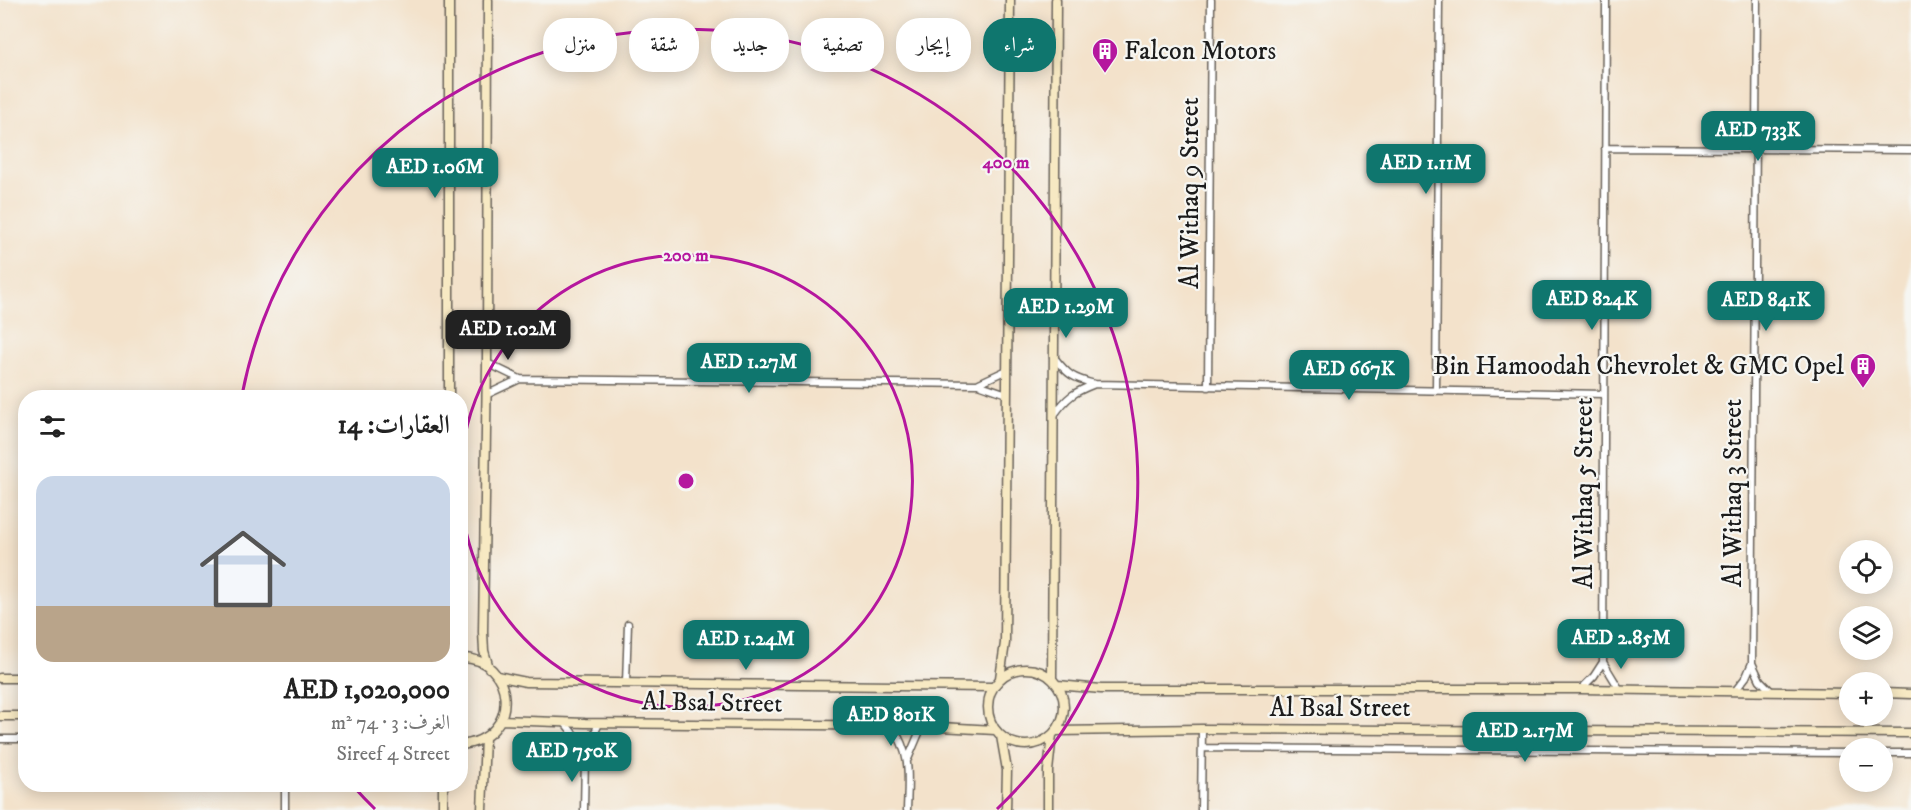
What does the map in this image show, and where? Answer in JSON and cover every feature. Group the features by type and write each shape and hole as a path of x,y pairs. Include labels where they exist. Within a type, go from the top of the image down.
{"street":[{"path":"449,0 449,390"},
{"path":"488,0 487,363 483,632 484,651 489,668"},
{"path":"1000,678 1005,644 1010,0"},
{"path":"1048,810 1048,771 1054,733 1063,716 1064,705 1055,681 1053,356 1056,0"},
{"name":"Al Withaq 9 Street","path":"1208,387 1211,0"},
{"path":"1436,391 1439,0"},
{"name":"Al Withaq 5 Street","path":"1603,662 1606,0"},
{"name":"Al Withaq 3 Street","path":"1752,663 1757,0"},
{"path":"1605,148 1911,150"},
{"path":"1053,356 1075,379 1095,384 1604,394"},
{"path":"487,363 520,379 978,384 1007,394"},
{"path":"978,384 1007,370"},
{"path":"486,395 520,379"},
{"path":"1053,416 1074,392 1095,384"},
{"path":"626,683 628,624"},
{"path":"468,659 478,661 497,676 505,698 501,720 485,738 468,744"},
{"path":"1581,689 1594,676 1603,662 1620,690"},
{"path":"1735,691 1746,677 1752,663"},
{"path":"1752,663 1760,680 1772,692"},
{"path":"1006,810 1007,770 998,733 987,710 992,687 1012,670 1026,668 1040,670 1055,681"},
{"name":"Al Bsal Street","path":"497,676 526,682 992,687"},
{"path":"0,678 18,678"},
{"name":"Al Bsal Street","path":"1055,681 1101,689 1581,689 1839,693"},
{"path":"1893,693 1911,694"},
{"path":"0,716 18,716"},
{"name":"Al Bsal Street","path":"501,720 922,726 998,733"},
{"path":"564,722 580,742 585,757 584,810"},
{"path":"585,757 598,723"},
{"path":"892,726 900,738 908,760 907,810"},
{"path":"908,760 922,726"},
{"path":"1201,810 1202,729"},
{"name":"Al Bsal Street","path":"1054,733 1202,729 1911,733"},
{"path":"998,733 1018,744 1028,745 1038,743 1054,733"},
{"path":"482,810 485,738"},
{"path":"0,739 18,739"},
{"path":"1202,748 1839,753"},
{"path":"1893,753 1911,753"},
{"path":"285,792 285,810"},
{"path":"443,792 443,810"}],"place":[{"name":"Falcon Motors","path":"1105,74"},
{"name":"Bin Hamoodah Chevrolet & GMC Opel","path":"1863,389"}]}
